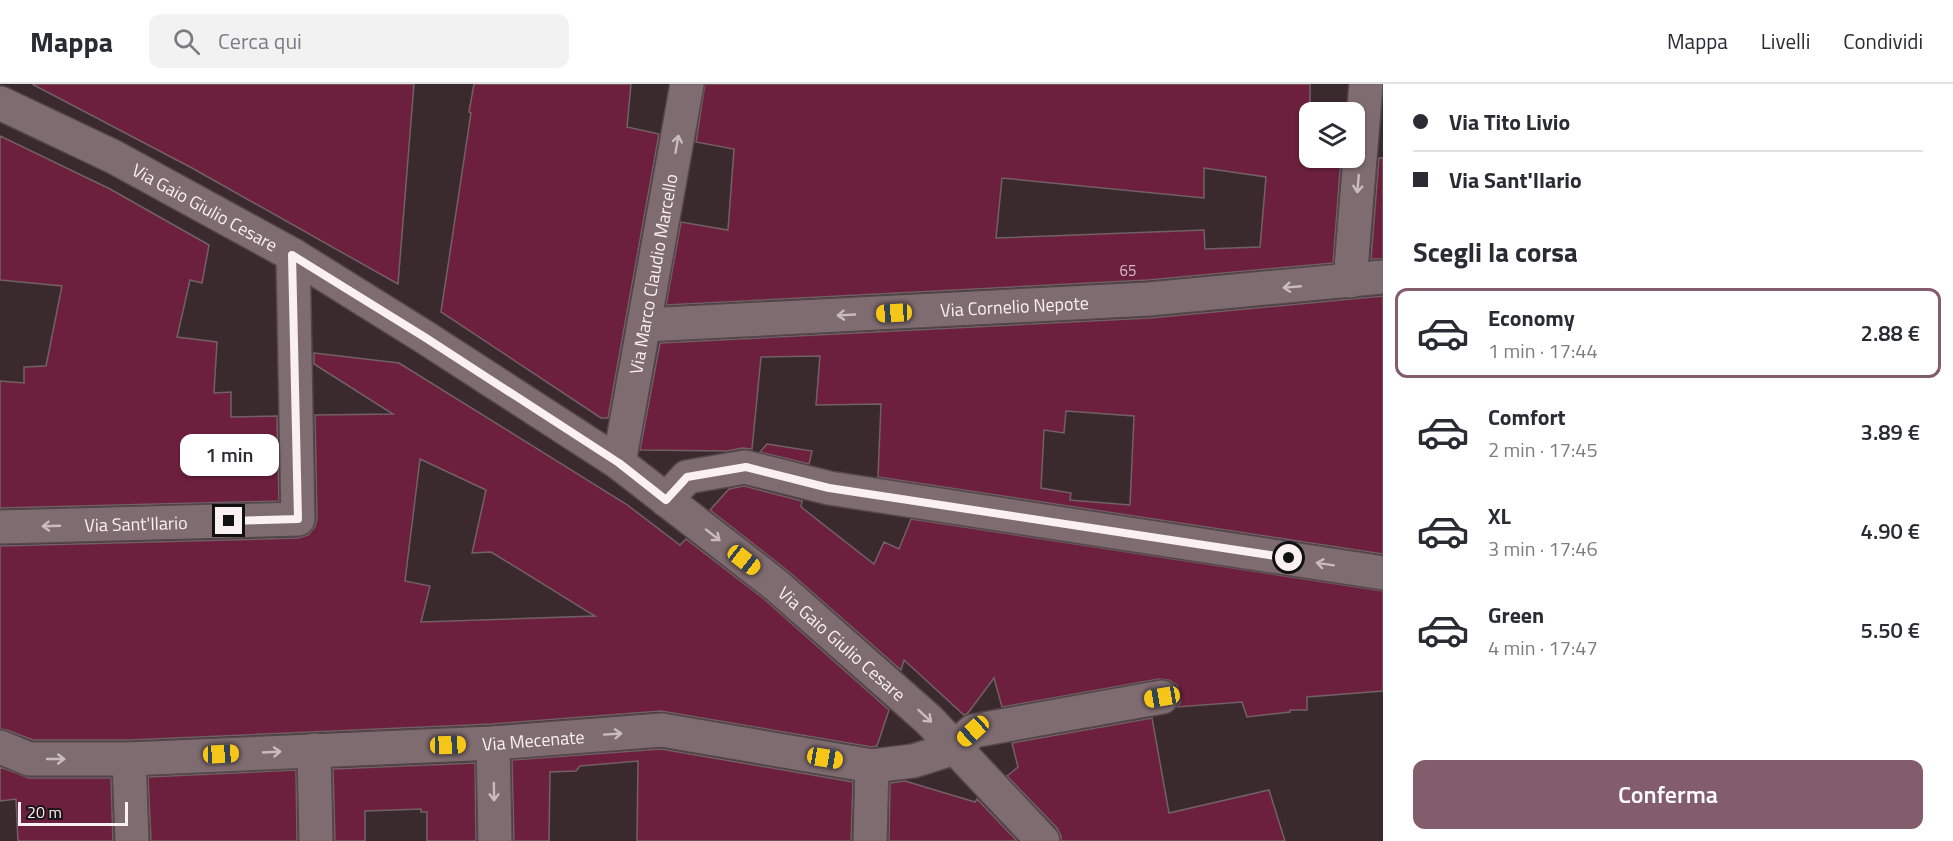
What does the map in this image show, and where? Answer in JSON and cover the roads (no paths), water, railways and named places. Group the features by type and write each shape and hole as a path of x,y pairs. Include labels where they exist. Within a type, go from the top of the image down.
{"street":[{"name":"Via Marco Claudio Marcello","path":"619,463 687,84"},
{"path":"1350,281 1366,84"},
{"name":"Via Gaio Giulio Cesare","path":"0,103 114,157 292,255 426,338 619,463 776,585 929,720 1043,841"},
{"name":"Via Sant'Ilario","path":"0,527 298,519 292,255"},
{"name":"Via Cornelio Nepote","path":"645,326 1149,299 1383,278"},
{"path":"666,500 687,477 746,467 829,488 1383,573"},
{"path":"955,748 973,731 1162,697"},
{"name":"Via Mecenate","path":"0,747 29,759 129,759 493,743 662,730 872,766 913,761 955,748"},
{"path":"493,743 495,841"},
{"path":"314,750 316,841"},
{"path":"129,759 132,841"},
{"path":"870,841 872,766"}]}
